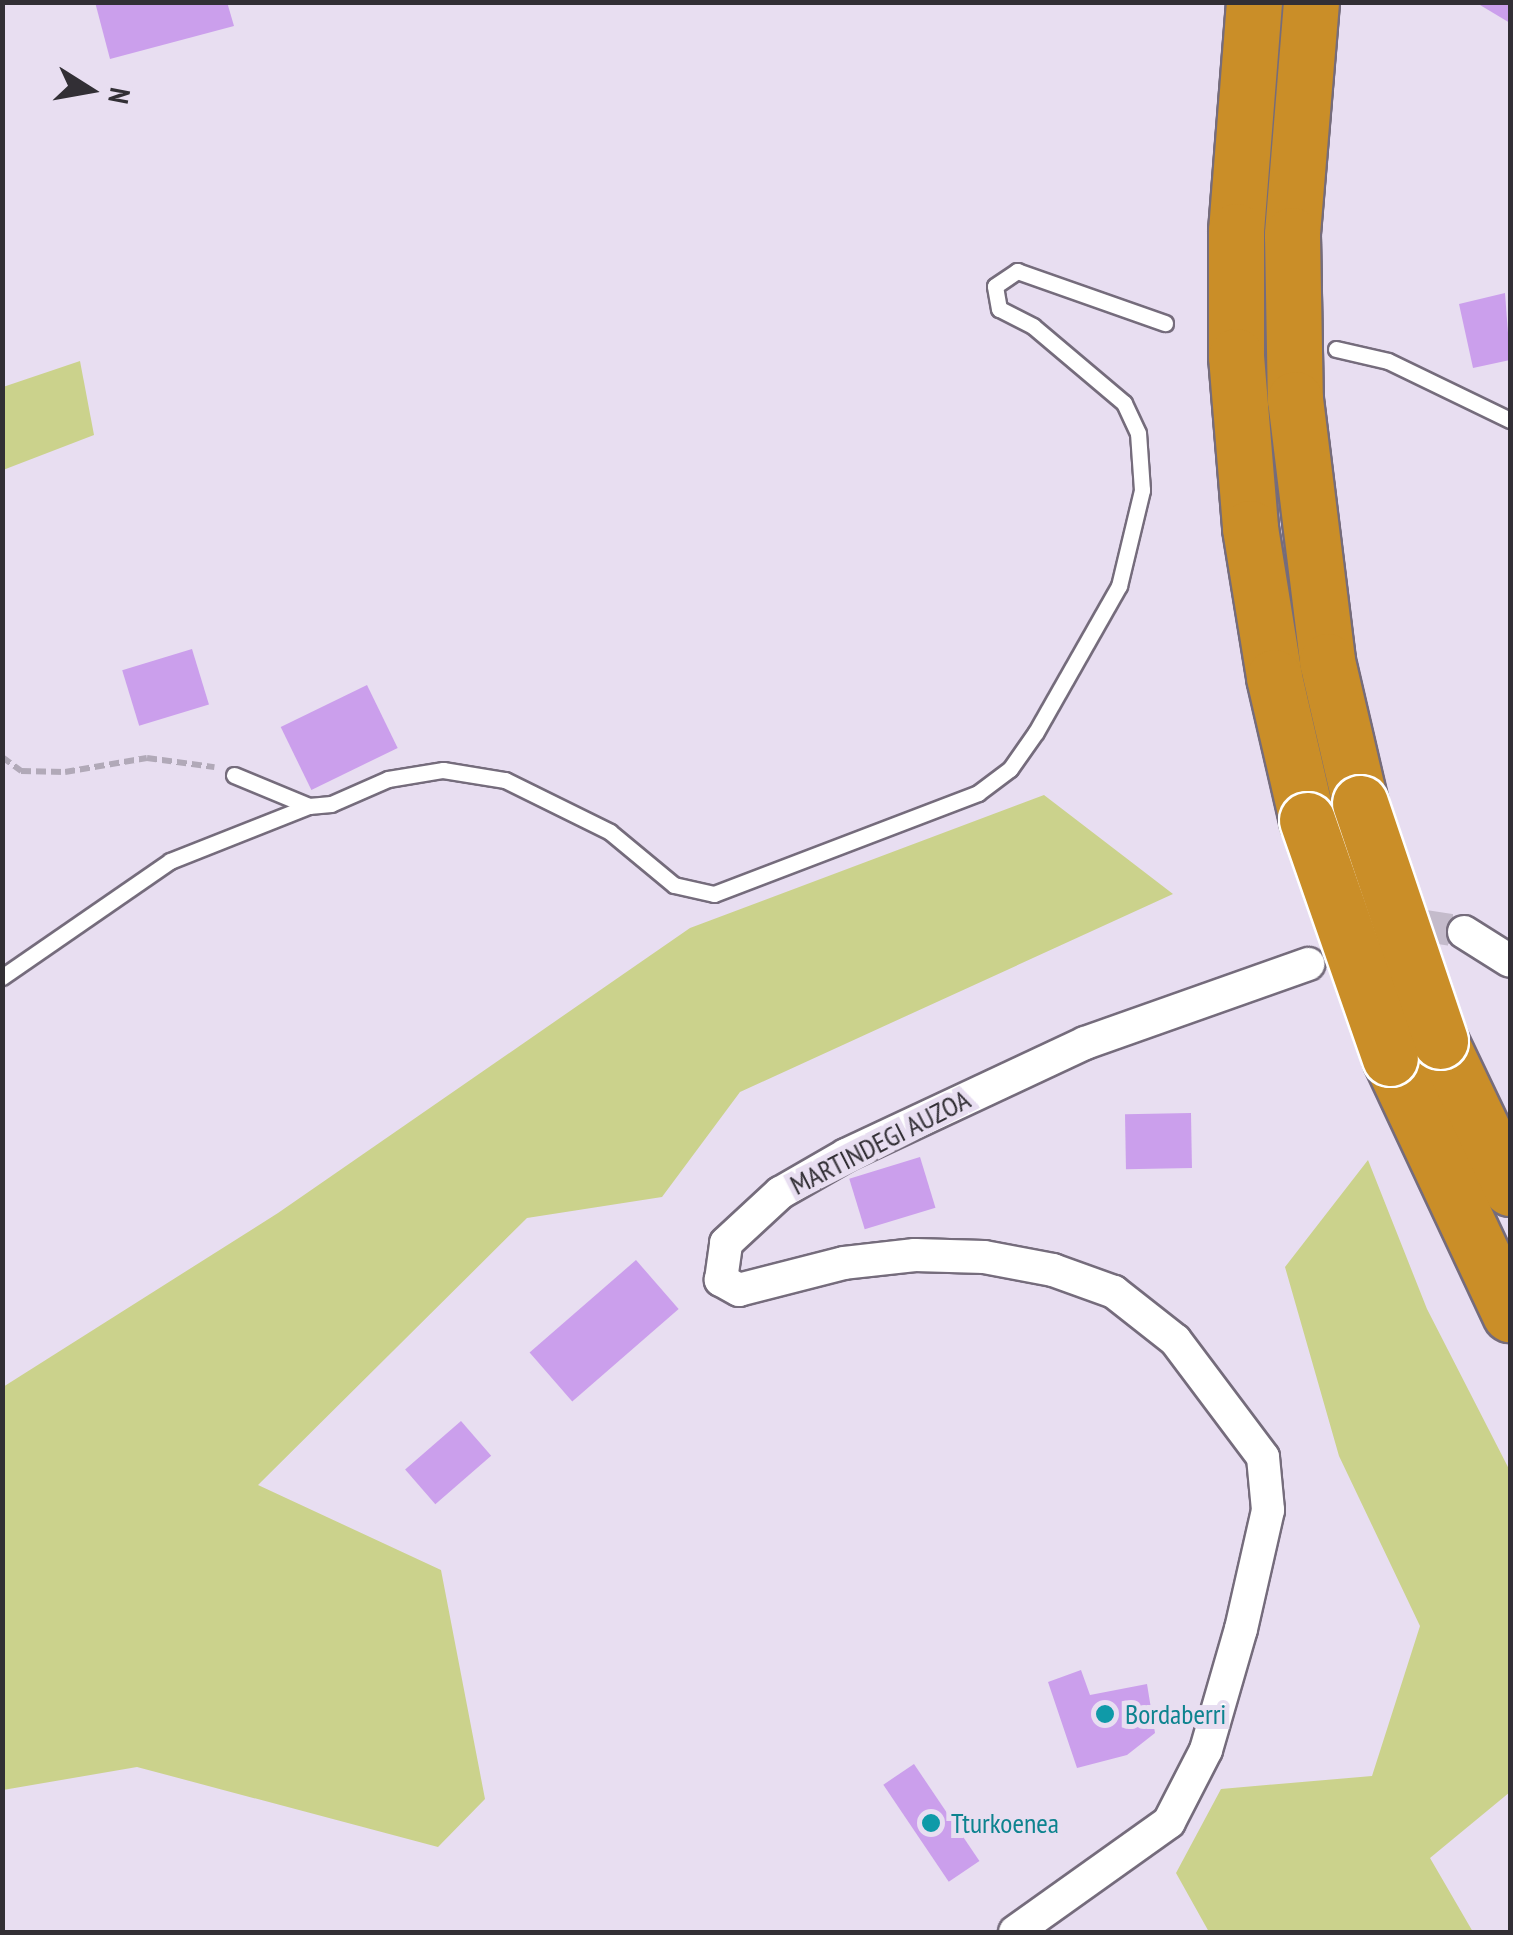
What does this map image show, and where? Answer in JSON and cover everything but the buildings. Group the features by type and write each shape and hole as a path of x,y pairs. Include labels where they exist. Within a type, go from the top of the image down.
{"highway":[{"path":"1254,2 1236,231 1236,356 1250,528 1274,677 1307,820 1390,1058 1510,1314"},
{"path":"1311,2 1292,235 1295,399 1327,660 1360,803 1440,1041 1510,1188"}],"street":[{"path":"1464,932 1510,961"},
{"name":"MARTINDEGI AUZOA","path":"1015,1932 1168,1822 1176,1808 1206,1750 1241,1629 1268,1510 1263,1457 1176,1340 1114,1292 1053,1270 984,1256 915,1255 844,1262 739,1290 721,1280 726,1243 780,1193 846,1155 1085,1043 1308,964"}],"lane":[{"path":"2,977 170,861 308,806 331,804 388,779 443,770 506,780 610,832 674,885 714,894 978,793 1010,769 1036,732 1119,586 1142,490 1138,433 1124,403 1033,326 998,309 994,286 1017,271 1166,323"},
{"path":"1336,348 1388,361 1510,420"},
{"path":"234,775 308,806"}],"path":[{"path":"2,757 21,771 65,772 146,758 199,761 234,775"}],"green space":[{"path":"80,361 94,435 3,470 3,387"},
{"path":"1044,795 1173,894 740,1092 662,1197 527,1218 258,1485 441,1570 485,1799 438,1847 137,1767 3,1790 3,1387 278,1213 690,928"},
{"path":"1368,1160 1427,1309 1510,1471 1510,1792 1430,1858 1473,1932 1209,1932 1176,1873 1221,1789 1372,1776 1420,1626 1339,1456 1285,1267"}],"tunnel":[{"path":"1388,936 1419,925 1464,932"}],"place":[{"name":"Bordaberri","path":"1105,1714"},
{"name":"Tturkoenea","path":"931,1823"}]}
